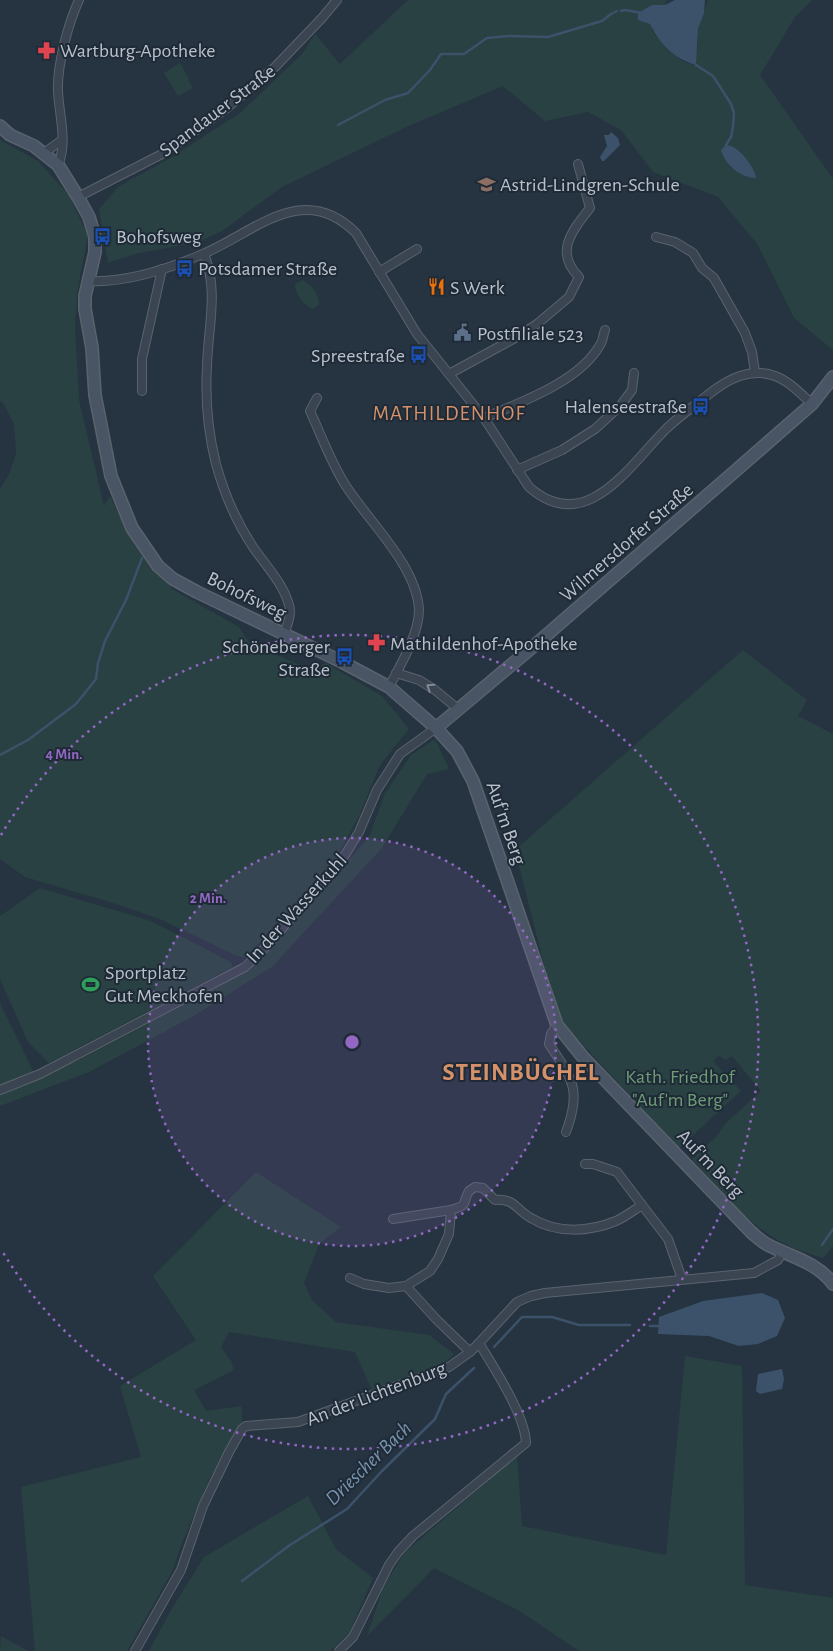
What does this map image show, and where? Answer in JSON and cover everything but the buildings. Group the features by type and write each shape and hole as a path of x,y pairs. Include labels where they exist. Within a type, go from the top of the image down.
{"street":[{"path":"58,165 61,156 62,140 58,89 61,62 69,26 79,0"},
{"name":"Spandauer Straße","path":"78,197 164,153 227,108 276,67 337,0"},
{"name":"Bohofsweg","path":"0,126 10,135 44,153 58,165 89,217 95,237 95,252 85,296 85,309 92,348 96,396 111,476 132,528 158,566 173,579 389,687 436,728"},
{"path":"44,153 62,140"},
{"path":"449,374 517,337 570,297 579,277 571,269 566,252 572,230 590,208 578,164"},
{"path":"89,281 115,280 162,270 204,254 278,215 299,210 330,214 347,224 362,241 413,328 484,418 529,487 546,498 568,503 590,500 613,486 668,428 698,402 736,377 755,372 776,376 812,404"},
{"path":"656,237 675,242 693,253 702,268 714,278 744,333 752,352 755,372"},
{"path":"379,272 418,249"},
{"path":"204,254 213,288 206,402 215,458 237,518 253,546 275,576 286,598 290,619 284,634"},
{"path":"142,391 142,359 162,270"},
{"path":"484,418 548,389 567,378 594,354 601,344 605,330"},
{"path":"518,470 562,450 595,429 621,405 632,390 634,373"},
{"name":"Wilmersdorfer Straße","path":"436,728 535,645 812,404 833,377"},
{"path":"317,398 310,411 333,463 362,510 406,569 417,597 418,622 389,687"},
{"path":"396,673 419,680 435,690 458,709"},
{"name":"Auf'm Berg","path":"436,728 457,751 473,781 557,1025 582,1056 751,1232 768,1245 815,1267 824,1273 833,1284"},
{"name":"In der Wasserkuhl","path":"0,1090 40,1074 246,966 267,946 345,855 359,832 377,790 400,754 436,728"},
{"path":"557,1025 551,1034 549,1044 569,1073 574,1098 574,1112 566,1132"},
{"path":"585,1164 593,1164 617,1172 668,1239 682,1279"},
{"path":"393,1218 451,1210 463,1206 469,1191 475,1187 483,1188 495,1200 504,1199 516,1204 531,1218 565,1230 586,1229 616,1221 642,1205"},
{"path":"350,1278 364,1284 389,1288 406,1286 430,1271 438,1259 449,1234 451,1210"},
{"name":"An der Lichtenburg","path":"135,1651 181,1570 203,1506 242,1429 246,1426 298,1422 449,1367 470,1352 517,1302 531,1296 545,1293 754,1273 778,1260 782,1252"},
{"path":"406,1286 470,1352"},
{"path":"339,1651 353,1637 389,1565 398,1552 413,1536 526,1443 524,1430 513,1406 479,1343"}],"green space":[{"path":"408,0 667,0 665,5 652,5 650,23 653,32 668,50 684,62 695,65 698,29 708,0 812,0 795,17 760,75 833,179 833,350 794,318 758,245 718,197 653,172 621,130 588,112 545,121 503,86 404,128 282,187 222,231 198,242 135,254 108,263 99,209 119,186 167,160 240,113 303,53 315,34 340,64","holes":["740,152 753,167 736,171 725,159"]},
{"path":"180,63 193,88 178,96 164,73"},
{"path":"0,139 38,161 69,195 88,236 78,287 75,326 79,400 104,506 110,496 128,533 172,589 239,627 249,642 310,670 326,663 382,696 409,729 380,765 359,816 337,857 246,958 236,956 160,919 25,877 0,859 0,489 9,474 16,454 14,424 3,403 0,401"},
{"path":"302,280 312,287 318,298 319,305 313,309 303,302 298,295 295,284"},
{"name":"Kath. Friedhof \"Auf'm Berg\"","path":"743,650 807,700 798,716 833,734 833,1246 823,1258 779,1241 750,1221 692,1159 717,1136 725,1124 761,1091 732,1056 725,1060 719,1055 713,1061 741,1091 679,1148 571,1032 560,1016 549,984 515,850"},
{"path":"435,739 449,769 427,774 382,848 272,967 194,1016 89,1072 0,1106 0,1093 81,1059 248,971 369,837 385,793 411,755"},
{"path":"40,888 151,921 231,962 233,967 49,1063 28,1042 0,979 0,916"},
{"path":"0,1003 34,1073 0,1086"},
{"path":"256,1172 341,1227 319,1244 304,1283 312,1300 336,1322 429,1335 454,1354 438,1367 427,1372 372,1390 355,1352 229,1332 221,1347 231,1361 234,1370 194,1390 206,1411 241,1406 242,1424 210,1478 180,1548 173,1570 127,1651 35,1651 21,1487 141,1457 120,1386 196,1340 153,1276"},
{"path":"685,1356 742,1366 745,1585 833,1598 833,1651 579,1651 518,1610 434,1568 367,1636 383,1588 404,1553 517,1456 522,1526 666,1555"},
{"path":"308,1496 336,1549 373,1578 349,1633 330,1651 149,1651 171,1610 204,1557"},
{"path":"1,1636 28,1651 0,1651"}],"water":[{"path":"675,0 705,0 704,13 698,29 696,65 674,54 658,38 650,24 638,20 638,13 652,5 665,5"},
{"path":"611,132 618,138 620,145 602,161 600,157 607,146 604,135 609,135"},
{"path":"726,145 736,149 745,157 753,168 756,178 745,176 734,170 726,161 721,150"},
{"path":"762,1293 778,1300 785,1318 777,1336 758,1344 739,1346 709,1336 658,1334 659,1317 703,1301"},
{"path":"782,1369 784,1379 782,1389 760,1394 756,1391 758,1374"}],"waterway":[{"path":"338,125 385,100 408,93 430,70 441,54 464,54 487,38 509,36 548,37 602,21 617,11"},
{"path":"621,11 642,13"},
{"path":"696,65 713,76 731,104 734,113 733,127 731,137 726,145"},
{"path":"0,755 28,740 76,704 96,679 98,663 105,641 126,600 142,558"},
{"name":"Driescher Bach","path":"822,1245 833,1229"},
{"name":"Driescher Bach","path":"494,1347 522,1317 552,1317 579,1325 630,1325"},
{"name":"Driescher Bach","path":"650,1326 661,1326"},
{"name":"Driescher Bach","path":"242,1581 290,1545 347,1509 382,1471 435,1419 446,1394 474,1368"}],"place":[{"name":"Wartburg-Apotheke","path":"46,50"},
{"name":"Astrid-Lindgren-Schule","path":"486,184"},
{"name":"Bohofsweg","path":"102,236"},
{"name":"Potsdamer Straße","path":"184,268"},
{"name":"S Werk","path":"436,287"},
{"name":"Postfiliale 523","path":"463,333"},
{"name":"Spreestraße","path":"419,355"},
{"name":"Halenseestraße","path":"701,406"},
{"name":"Mathildenhof-Apotheke","path":"376,643"},
{"name":"Schöneberger Straße","path":"344,657"},
{"name":"Sportplatz Gut Meckhofen","path":"91,984"}],"district":[{"name":"MATHILDENHOF","path":"449,413"},
{"name":"STEINBÜCHEL","path":"521,1071"}]}
